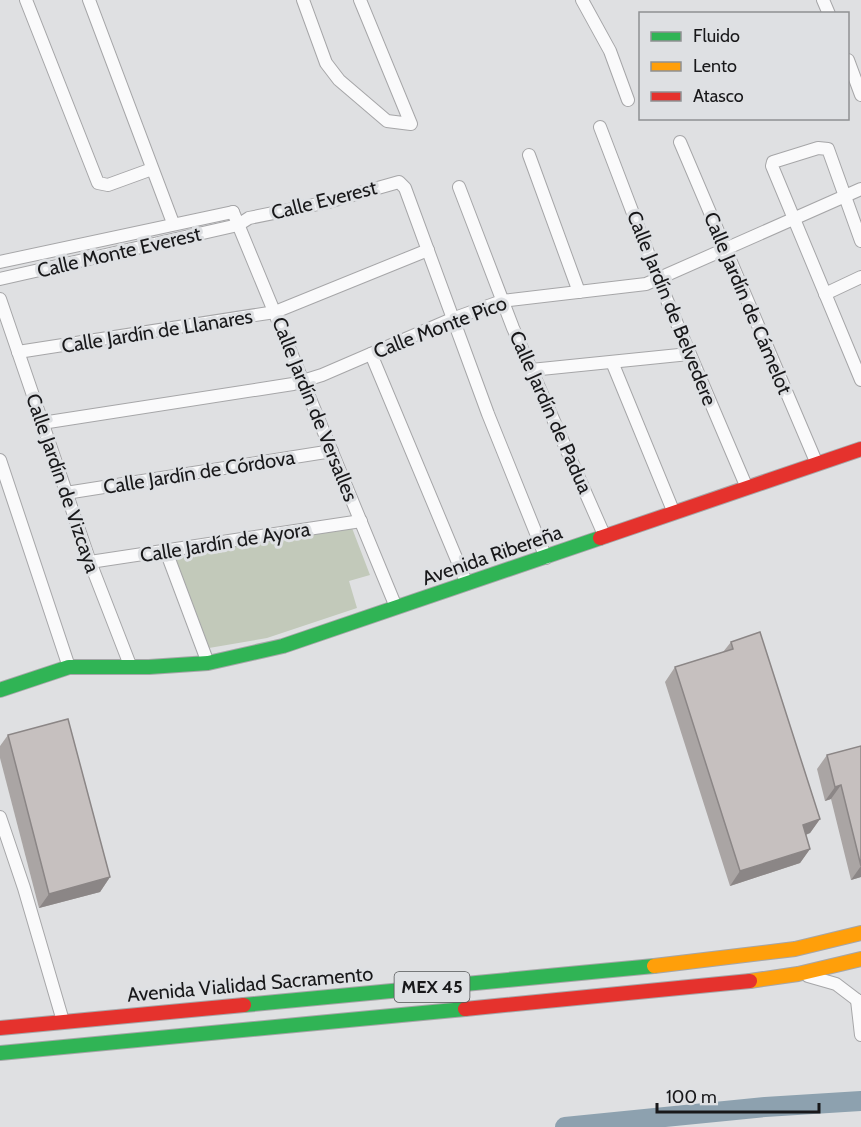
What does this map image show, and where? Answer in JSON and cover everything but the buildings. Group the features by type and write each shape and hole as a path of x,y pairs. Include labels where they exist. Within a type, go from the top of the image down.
{"main road":[{"name":"Avenida Ribereña","path":"0,690 69,667 130,665 148,667 208,663 283,646 861,449"},
{"name":"Avenida Vialidad Sacramento","path":"0,1028 734,958 795,949 861,933"},
{"name":"MEX 45","path":"0,1053 712,986 798,974 861,959"}],"street":[{"path":"26,0 98,183 108,185 152,169"},
{"path":"89,0 173,223"},
{"path":"303,0 326,63 339,80 387,121 411,124 360,0"},
{"path":"582,0 610,51 628,100"},
{"path":"849,63 861,95"},
{"name":"Calle Jardín de Belvedere","path":"600,127 658,279 747,488"},
{"name":"Calle Jardín de Cámelot","path":"680,142 817,464"},
{"path":"861,242 825,148 776,161 772,166 825,294 857,361 861,380"},
{"path":"529,155 579,292"},
{"name":"Calle Everest","path":"238,225 249,218 328,202 399,182 405,188 428,250"},
{"name":"Calle Jardín de Padua","path":"459,187 502,301 606,537"},
{"name":"Calle Monte Pico","path":"42,423 304,381 452,319 502,301 632,287 658,279 861,189"},
{"name":"Calle Monte Everest","path":"0,262 173,223 233,212"},
{"name":"Calle Everest","path":"233,212 249,218"},
{"name":"Calle Jardín de Versalles","path":"233,212 396,607"},
{"name":"Calle Monte Everest","path":"0,279 238,225"},
{"path":"428,250 502,451 546,558"},
{"name":"Calle Jardín de Llanares","path":"18,352 275,312 428,250"},
{"path":"825,294 861,277"},
{"name":"Calle Jardín de Vizcaya","path":"0,299 90,562 130,665"},
{"path":"371,354 467,584"},
{"path":"531,370 689,354"},
{"path":"612,362 674,513"},
{"name":"Calle Jardín de Córdova","path":"66,494 332,451"},
{"path":"0,460 69,667"},
{"name":"Calle Jardín de Ayora","path":"90,562 361,521"},
{"path":"166,551 208,663"},
{"path":"0,817 24,888 63,1021"},
{"path":"798,974 829,981 858,1000 861,1035"}],"green space":[{"path":"352,528 370,575 349,581 357,608 267,638 209,648 173,557"}],"waterway":[{"path":"565,1127 765,1107 861,1101"}],"traffic: fast":[{"path":"0,690 69,667 149,667 208,663 283,646 600,538"},
{"path":"244,1005 654,966"},
{"path":"0,1053 465,1009"}],"traffic: slow":[{"path":"654,966 795,949 861,933"},
{"path":"750,981 798,974 861,959"}],"traffic: jam":[{"path":"600,538 861,449"},
{"path":"465,1009 750,981"},
{"path":"0,1028 244,1005"}]}
